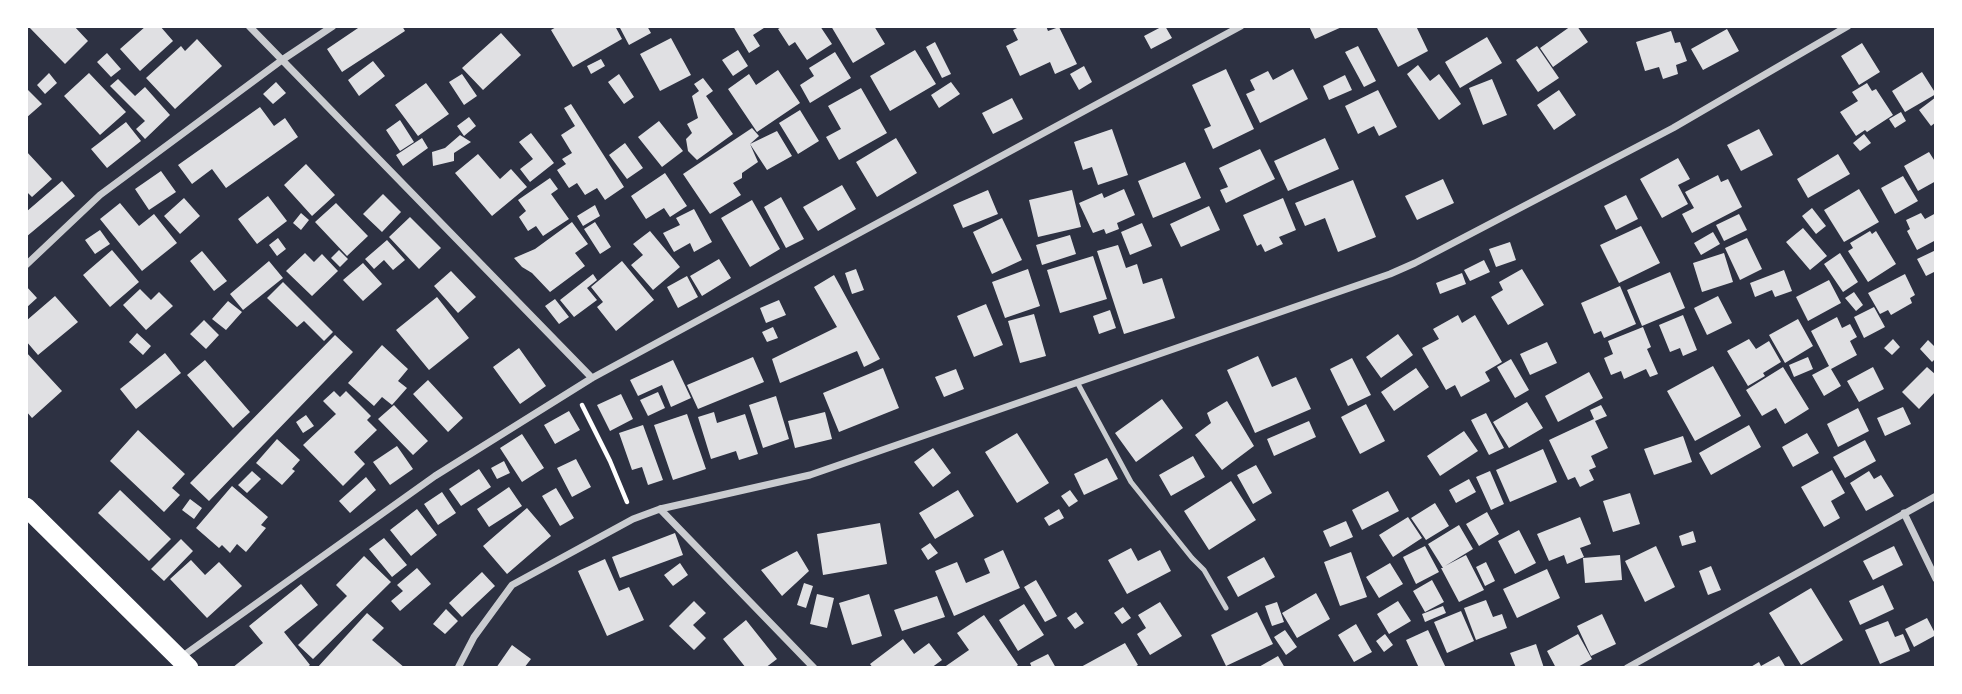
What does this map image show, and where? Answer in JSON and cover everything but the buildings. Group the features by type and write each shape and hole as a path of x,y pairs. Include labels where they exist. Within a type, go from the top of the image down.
{"highway":[{"path":"26,508 184,663"}],"street":[{"path":"249,26 592,377"},
{"path":"26,265 100,195 282,60 333,26"},
{"path":"184,663 435,476 592,377 1241,26"},
{"path":"458,668 474,637 512,585 634,519 660,509 810,475 1390,274 1673,128 1848,26"},
{"path":"1627,668 1936,496"},
{"path":"660,509 814,668"},
{"path":"1904,513 1936,579"}],"lane":[{"path":"1077,382 1131,482 1192,558 1205,570 1226,608"}],"path":[{"path":"575,389 610,461 634,519"}]}
